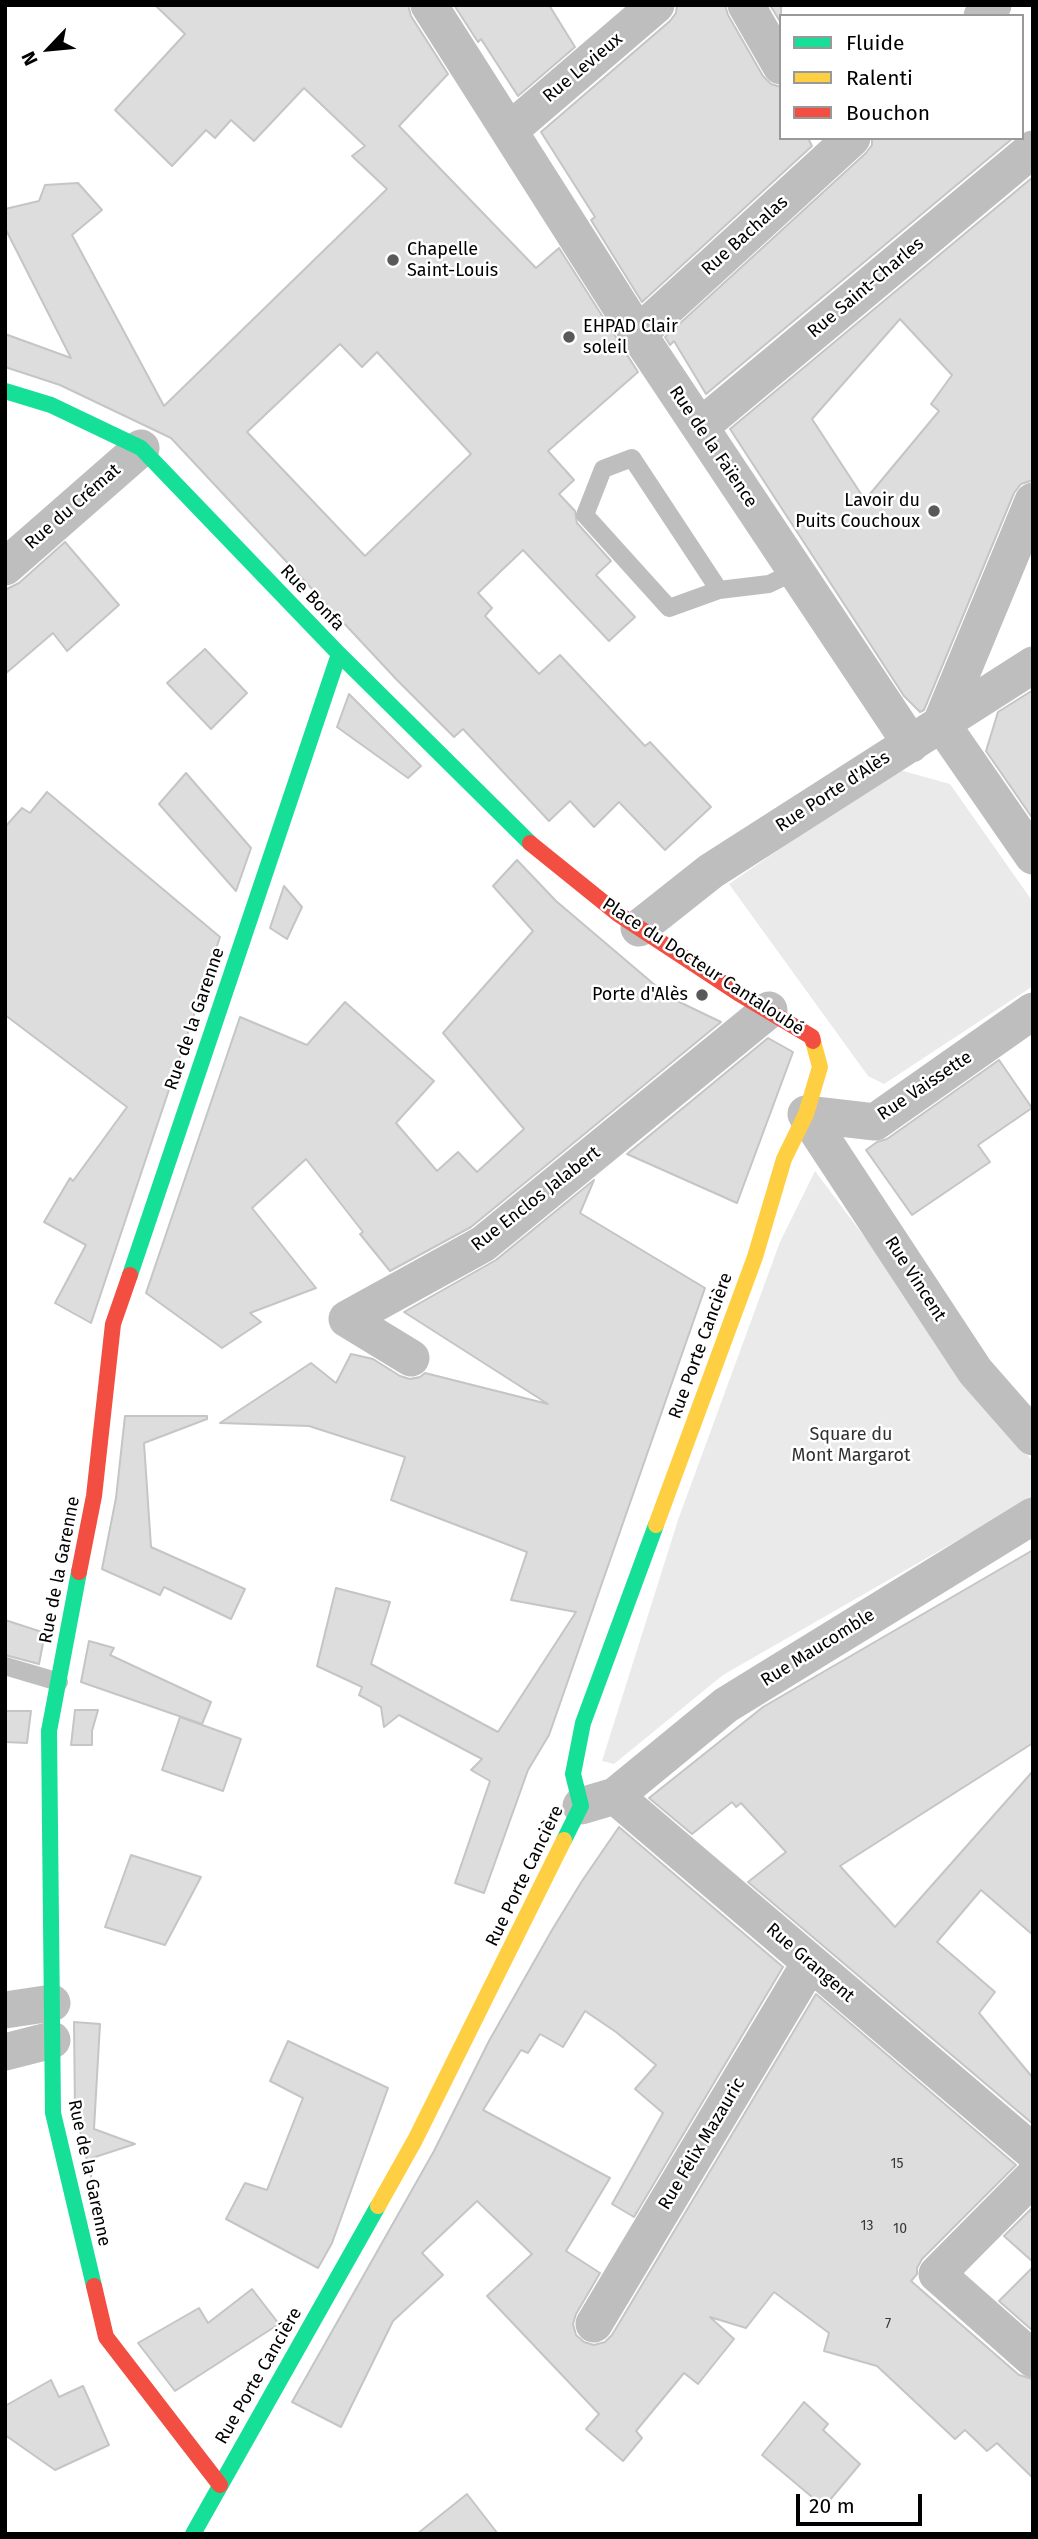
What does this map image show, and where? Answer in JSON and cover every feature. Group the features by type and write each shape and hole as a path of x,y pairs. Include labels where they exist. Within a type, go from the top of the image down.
{"street":[{"name":"Rue de la Faïence","path":"429,5 638,334 911,744"},
{"name":"Rue Levieux","path":"509,131 656,5"},
{"path":"746,5 779,63"},
{"name":"Rue Bachalas","path":"638,334 836,144"},
{"name":"Rue Saint-Charles","path":"700,427 1033,149"},
{"name":"Rue Bonfa","path":"5,391 51,405 141,447 339,654 530,843 565,873"},
{"name":"Rue du Crémat","path":"5,567 141,447"},
{"path":"1033,501 940,723 1033,856"},
{"name":"Rue de la Garenne","path":"220,2485 106,2337 53,2113 49,1731 94,1496 113,1324 339,654"},
{"name":"Rue Porte d'Alès","path":"639,928 711,871 1033,665"},
{"name":"Place du Docteur Cantaloubé","path":"565,873 639,928 738,993 812,1037 820,1067 806,1114"},
{"name":"Rue Enclos Jalabert","path":"411,1357 346,1319 483,1244 769,1010"},
{"name":"Rue Vaissette","path":"806,1114 875,1122 1033,1011"},
{"name":"Rue Vincent","path":"806,1114 975,1371 1033,1437"},
{"name":"Rue Porte Cancière","path":"193,2534 415,2140 598,1801 573,1774 583,1723 755,1257 784,1159 806,1114"},
{"name":"Rue Maucomble","path":"598,1801 726,1705 1033,1516"},
{"name":"Rue Grangent","path":"598,1801 810,1963 1033,2152"},
{"name":"Rue Félix Mazauric","path":"594,2324 810,1963"},
{"path":"5,2011 52,2003"},
{"path":"5,2052 52,2040"},
{"path":"1033,2177 937,2274 1033,2359"}],"lane":[{"path":"719,590 632,458 603,469 585,514 669,608 719,590 769,584 796,571"},
{"path":"5,1666 59,1682"}],"green space":[{"path":"896,769 950,784 1033,902 1033,986 884,1084 868,1076 729,884"},
{"name":"Square du Mont Margarot","path":"815,1171 1033,1462 1033,1497 723,1675 614,1764 602,1761 678,1520 780,1242"}],"building":[{"path":"155,5 408,5 411,16 448,74 399,126 536,268 559,248 638,372 548,451 574,480 559,494 575,511 577,523 611,561 596,575 635,617 609,641 523,550 478,593 492,608 485,616 539,674 560,655 645,746 650,742 711,807 665,850 619,802 594,827 570,801 549,821 463,729 454,737 397,680 171,438 60,385 5,367 5,334 71,358 5,228 5,209 39,201 45,185 78,183 102,210 72,235 164,406 387,189 352,156 365,146 304,88 254,141 231,120 215,138 206,130 172,166 115,110 185,34","holes":["340,344 362,367 377,352 471,454 365,556 247,432"]},
{"path":"454,5 549,5 575,47 518,96 481,39 478,42"},
{"path":"677,5 725,5 763,76 771,84 779,86 779,140 809,140 812,146 642,302 591,220 595,217 541,132 676,13"},
{"path":"770,5 781,5 779,20"},
{"path":"872,140 1011,140 706,394 674,341 670,345 665,337 872,145"},
{"path":"1033,177 1033,480 1021,484 1014,493 924,710 920,712 904,696 730,429","holes":["900,319 952,375 931,404 939,411 865,500 812,419"]},
{"path":"65,542 119,605 67,651 53,633 5,674 5,590 19,583"},
{"path":"205,649 247,693 211,729 167,683"},
{"path":"1033,690 1033,819 986,751 998,712"},
{"path":"349,694 421,766 408,778 337,727"},
{"path":"186,773 251,848 236,891 159,804"},
{"path":"47,792 220,937 91,1323 55,1303 86,1245 44,1222 70,1178 73,1181 127,1107 5,1015 5,827 22,808 30,813"},
{"path":"517,860 556,901 669,997 721,1022 471,1227 390,1271 306,1159 252,1208 316,1288 250,1313 261,1322 222,1348 146,1293 240,1017 307,1045 345,1002 434,1081 396,1123 437,1171 458,1152 477,1172 524,1129 443,1033 533,931 493,886"},
{"path":"284,886 302,907 287,939 270,928"},
{"path":"768,1038 793,1052 737,1203 627,1154"},
{"path":"999,1060 1032,1108 978,1145 990,1162 912,1215 866,1150 887,1139"},
{"path":"594,1180 580,1213 705,1288 549,1735 528,1770 484,1893 455,1883 490,1781 471,1770 482,1759 399,1715 384,1727 381,1707 359,1695 362,1687 317,1666 336,1588 390,1602 371,1664 498,1732 576,1612 511,1600 527,1552 391,1500 405,1457 309,1426 220,1423 311,1363 336,1383 351,1354 373,1359 400,1376 410,1379 425,1373 548,1404 404,1312 496,1260"},
{"path":"125,1416 207,1416 207,1419 144,1443 151,1547 245,1589 231,1619 164,1587 160,1595 102,1569 116,1498"},
{"path":"1033,1550 1033,1743 840,1866 895,1927 1033,1771 1033,1935 981,1890 937,1942 995,1992 979,2013 1033,2078 1033,2124 748,1882 786,1852 741,1803 736,1807 732,1802 692,1834 649,1798 763,1707"},
{"path":"5,1620 45,1633 39,1664 5,1655"},
{"path":"89,1641 114,1648 110,1655 211,1702 202,1724 81,1682"},
{"path":"75,1710 98,1710 92,1731 92,1745 71,1745"},
{"path":"5,1711 31,1711 27,1743 5,1742"},
{"path":"180,1717 241,1739 223,1791 162,1770"},
{"path":"619,1827 783,1967 634,2217 612,2204 663,2113 635,2089 656,2065 616,2032 585,2011 563,2047 540,2034 528,2053 521,2050 483,2110 610,2178 566,2251 600,2273 576,2314 573,2324 576,2335 584,2342 594,2345 605,2342 612,2335 816,1994 1016,2165 922,2259 917,2274 911,2281 1019,2375 1033,2379 1033,2478 997,2443 987,2451 965,2430 955,2439 877,2366 824,2351 829,2333 774,2292 746,2328 710,2317 734,2339 698,2384 684,2373 636,2431 642,2438 623,2461 586,2429 599,2414 487,2296 532,2254 477,2201 422,2253 443,2275 393,2321 341,2427 292,2402 434,2151 489,2041 552,1930"},
{"path":"131,1855 201,1877 165,1945 105,1927"},
{"path":"74,2022 100,2024 94,2129 135,2144 92,2158 91,2177 75,2110"},
{"path":"288,2041 388,2088 332,2243 318,2268 226,2219 245,2183 267,2190 303,2098 270,2081"},
{"path":"1033,2207 1033,2262 1004,2236"},
{"path":"1033,2267 1033,2331 999,2301"},
{"path":"252,2289 279,2324 175,2391 138,2343 199,2308 208,2323"},
{"path":"51,2380 59,2397 83,2386 109,2445 55,2470 5,2435 5,2406"},
{"path":"804,2402 828,2424 823,2430 860,2464 824,2507 762,2455"},
{"path":"467,2494 498,2534 417,2534"}],"traffic: fast":[{"path":"5,391 51,405 141,448 339,654 530,843"},
{"path":"130,1275 339,654"},
{"path":"564,1840 581,1806 573,1774 583,1723 656,1525"},
{"path":"79,1572 49,1731 53,2113 94,2286"},
{"path":"193,2534 378,2206"}],"traffic: slow":[{"path":"656,1525 755,1257 784,1159 806,1114 820,1067 813,1041"},
{"path":"378,2206 415,2140 564,1840"}],"traffic: jam":[{"path":"530,843 618,914 738,993 812,1037 813,1041"},
{"path":"79,1572 94,1496 113,1324 130,1275"},
{"path":"94,2286 106,2337 220,2485"}],"place":[{"name":"Chapelle Saint-Louis","path":"393,260"},
{"name":"EHPAD Clair soleil","path":"569,337"},
{"name":"Lavoir du Puits Couchoux","path":"934,511"},
{"name":"Porte d'Alès","path":"702,995"}]}
